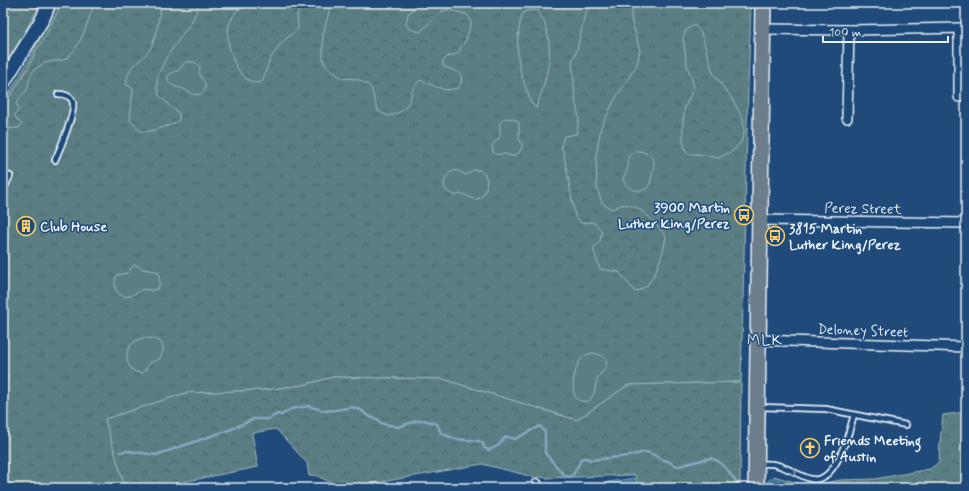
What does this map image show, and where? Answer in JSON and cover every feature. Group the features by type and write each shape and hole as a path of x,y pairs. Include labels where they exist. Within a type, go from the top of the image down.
{"main road":[{"path":"3,83 43,18 49,3"},
{"path":"756,488 763,3"}],"street":[{"path":"763,29 849,30 962,28 959,97"},
{"path":"846,118 849,30"},
{"name":"Perez Street","path":"760,220 966,223"},
{"name":"Deloney Street","path":"758,340 966,348"}],"lane":[{"path":"55,160 67,128 73,104 70,98 63,94 58,94"},
{"path":"3,173 10,176 3,191"},
{"path":"757,407 826,409 906,425"},
{"path":"757,464 776,464 812,480 821,479 827,476 840,457 854,415"}],"green space":[{"path":"3,3 41,3 3,67"},
{"path":"57,3 751,3 741,382 628,385 577,420 442,379 333,377 303,385 265,390 186,393 106,419 125,488 3,488 3,103 29,60"},
{"path":"62,3 94,3 78,45 67,58 46,63 34,70 30,76 27,90 16,103 19,109 15,115 17,120 22,124 19,128 3,129 3,108 29,66"},
{"path":"161,3 200,3 192,21 166,58 157,78 159,95 179,113 179,120 168,126 149,131 141,131 130,120 133,89 126,85 131,69 147,54 150,49 157,27"},
{"path":"256,3 308,3 297,13 298,29 281,43 270,59 262,82 256,83 249,80 237,68 230,50 228,32 229,24 236,12 241,8"},
{"path":"331,3 420,3 408,14 406,24 409,29 420,32 442,11 448,10 466,14 470,18 471,24 466,40 457,54 447,57 443,61 443,66 460,73 462,79 458,88 447,90 421,80 413,89 409,101 401,111 388,116 378,111 371,88 367,84 357,79 341,78 325,65 323,59 323,35"},
{"path":"588,3 633,3 631,18 640,51 637,64 614,101 601,127 596,156 597,188 602,203 612,209 621,205 634,206 646,214 666,236 663,252 655,273 647,286 635,292 619,272 600,269 593,249 600,241 602,231 593,222 581,223 575,216 561,146 564,136 576,134 579,119 575,98 572,61 577,50"},
{"path":"526,11 538,11 544,23 548,35 549,47 547,71 536,108 531,102 523,79 519,64 518,51 522,14"},
{"path":"694,25 701,33 713,73 730,96 743,118 744,133 741,142 734,150 719,158 698,154 687,154 683,141 685,107 694,86 687,65 683,38 686,30"},
{"path":"186,62 194,62 200,66 200,75 205,83 205,87 204,91 198,95 173,86 169,83 169,75 179,70"},
{"path":"508,118 516,120 519,123 519,139 522,147 519,153 514,156 504,154 498,155 493,152 492,149 492,146 500,135 501,121"},
{"path":"635,151 648,154 654,162 650,184 647,188 641,191 630,188 623,180 628,167 628,158 630,154"},
{"path":"473,170 480,170 486,177 486,190 480,198 473,199 462,194 453,195 445,189 444,183 449,173 457,171 466,175"},
{"path":"134,265 159,273 159,283 157,289 141,290 130,296 121,295 118,293 115,287 117,275 127,273"},
{"path":"142,338 159,341 163,346 163,350 158,360 151,362 143,373 138,373 128,364 127,354 131,345"},
{"path":"592,353 605,358 607,364 605,369 598,377 592,398 589,401 582,401 577,399 573,390 575,373 581,359"},
{"path":"333,377 442,379 577,420 628,385 741,382 740,488 638,488 635,475 534,478 482,464 376,483 358,488 331,488 330,482 315,475 309,476 307,463 276,429 252,433 258,467 153,488 125,488 105,419 186,393 265,390 303,385"},
{"path":"966,412 966,488 775,488 774,476 801,484 818,484 840,480 875,479 930,469 939,462 943,415"}],"water":[{"path":"636,478 638,488 606,488 608,482"}],"waterway":[{"path":"120,452 128,451 156,455 229,430 254,419 269,419 277,414 282,415 291,409 308,406 326,411 351,407 361,410 368,416 379,420 380,423 398,427 424,420 437,424 441,433 455,439 479,441 483,443 484,448 489,450 499,445 505,437 515,439 540,426 545,432 545,453 564,475 570,477 573,475 582,458 591,460 628,456 646,452 679,466 710,458 719,462 726,468 737,483"},
{"path":"773,485 780,486 782,488"}],"place":[{"name":"3900 Martin Luther King/Perez","path":"744,215"},
{"name":"Club House","path":"26,226"},
{"name":"3815 Martin Luther King/Perez","path":"775,236"},
{"name":"Friends Meeting of Austin","path":"810,448"}],"district":[{"name":"MLK","path":"765,340"}]}
